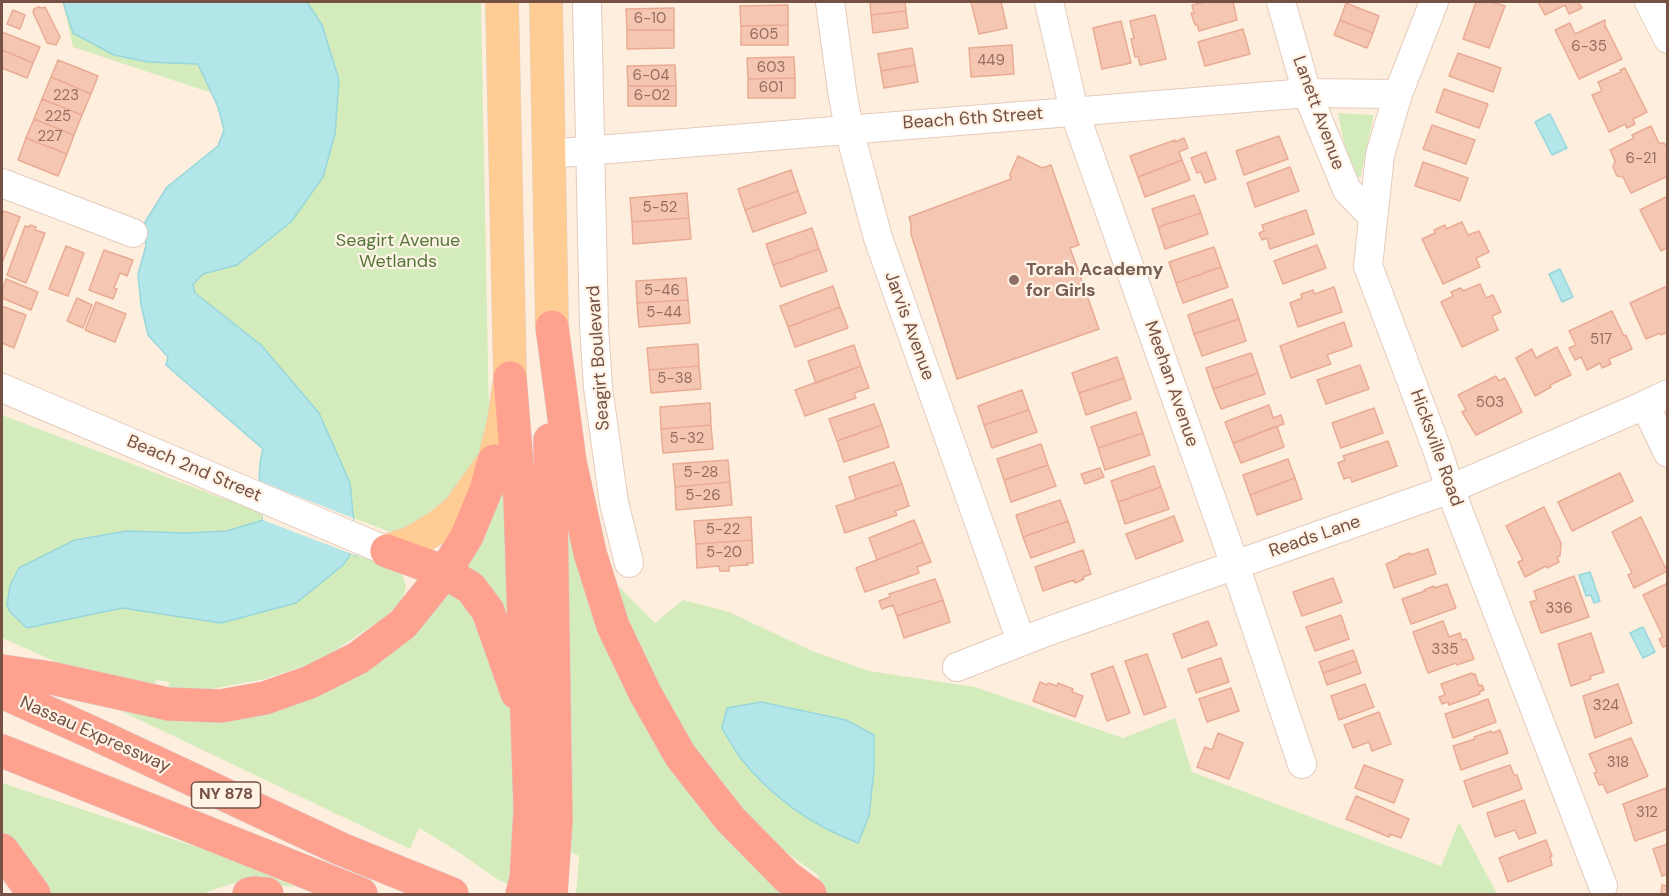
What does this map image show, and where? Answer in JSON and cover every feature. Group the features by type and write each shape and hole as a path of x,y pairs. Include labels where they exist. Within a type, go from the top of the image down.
{"highway":[{"path":"522,894 543,816 552,327"},
{"path":"552,327 570,462 590,553 613,627 645,693 680,755 730,819 787,877 810,894"},
{"path":"510,378 520,501 528,723 543,816 551,894"},
{"path":"2,670 51,678 168,704 221,706 265,698 310,682 358,658 403,624 445,572 467,536 486,490 494,461"},
{"path":"387,551 445,572 471,588 488,611 528,723"},
{"name":"Nassau Expressway","path":"2,692 341,849 452,894"},
{"name":"NY 878","path":"2,751 361,894"},
{"path":"2,850 34,894"},
{"path":"249,894 267,894"}],"main road":[{"path":"387,551 411,543 438,527 458,511 494,461 504,420 510,378 502,2"},
{"path":"546,2 552,327"}],"street":[{"name":"Seagirt Boulevard","path":"587,2 594,326 598,387 614,503 629,562"},
{"name":"Jarvis Avenue","path":"830,2 849,130 878,238 1021,641"},
{"name":"Meehan Avenue","path":"1049,2 1074,111 1235,565 1302,764"},
{"name":"Lanett Avenue","path":"1281,2 1307,93 1347,190 1372,216"},
{"name":"Hicksville Road","path":"1434,2 1398,94 1380,155 1368,266 1450,489 1603,886"},
{"path":"1649,2 1668,39"},
{"name":"Beach 6th Street","path":"548,154 1307,93 1398,94"},
{"path":"2,183 134,233"},
{"name":"Beach 2nd Street","path":"2,388 387,551"},
{"path":"1656,399 1668,453"},
{"name":"Reads Lane","path":"957,668 1021,641 1450,489 1656,399"}],"green space":[{"name":"Seagirt Avenue Wetlands","path":"63,2 481,2 489,416 484,448 468,484 423,529 393,533 353,518 350,483 261,345 194,293 193,284 203,274 237,265 335,134 73,47"},
{"path":"1338,113 1374,115 1361,177 1350,174"},
{"path":"2,415 222,498 262,510 263,520 227,531 186,533 27,628 122,608 221,623 296,603 349,553 361,557 363,552 402,573 406,587 402,601 385,617 321,660 265,679 200,691 168,689 169,682 156,680 154,689 59,663 2,638"},
{"path":"501,493 506,498 510,646 457,571"},
{"path":"568,522 625,689 665,757 797,894 576,894 579,856 571,852 565,618"},
{"path":"612,580 655,623 683,600 729,612 812,651 869,671 975,687 1123,738 1175,718 1192,772 1441,866 1459,822 1497,894 829,894 816,885 819,876 768,839 730,798 670,714 631,633","holes":["812,713 846,720 874,735 874,770 869,816 858,843 815,822 775,795"]},
{"path":"442,590 467,595 509,700 513,733 517,853 511,886 419,828 410,849 121,711 119,708 163,710 172,721 272,701"},
{"path":"2,783 230,858 295,887 240,881 204,894 39,894 2,842"}],"water":[{"path":"63,2 307,2 322,25 339,80 335,134 323,177 291,222 237,265 203,274 193,284 195,293 261,345 319,413 350,483 357,556 349,553 349,557 342,566 296,603 221,623 122,608 27,628 10,612 7,605 10,585 19,568 75,540 127,531 186,533 227,531 263,520 259,475 263,449 166,365 168,357 148,335 141,305 138,274 146,246 144,224 167,187 218,146 224,130 218,107 198,64 148,62 114,55 73,33"},
{"path":"1550,114 1567,148 1552,155 1535,122"},
{"path":"1560,269 1573,297 1562,302 1549,274"},
{"path":"1590,572 1600,601 1594,603 1591,595 1586,596 1579,575"},
{"path":"1643,627 1655,652 1643,658 1630,633"},
{"path":"761,702 846,720 874,735 874,770 869,816 858,843 792,808 764,784 739,756 722,728 727,708"}],"pier":[{"path":"259,481 353,518 357,556 263,520"}],"building":[{"path":"870,2 905,2 906,11 871,15"},
{"path":"971,2 1001,2 1007,28 979,34"},
{"path":"1205,2 1233,2 1237,20 1199,31 1191,13 1194,13 1192,5"},
{"path":"1476,2 1492,2 1505,6 1489,48 1463,39"},
{"path":"1538,2 1578,2 1582,8 1569,14 1565,5 1545,15"},
{"path":"1346,3 1379,16 1373,33 1340,20"},
{"path":"788,5 788,25 741,26 740,6"},
{"path":"38,7 45,7 60,37 56,45 47,43 33,12"},
{"path":"674,8 674,30 627,30 626,9"},
{"path":"13,10 25,15 20,29 7,24"},
{"path":"906,11 908,28 873,33 871,15"},
{"path":"1155,15 1166,59 1140,65 1138,56 1135,57 1130,21"},
{"path":"1340,20 1373,33 1367,48 1334,35"},
{"path":"1605,20 1605,28 1622,59 1579,79 1555,30 1570,23 1575,34"},
{"path":"1121,21 1131,63 1102,69 1093,28"},
{"path":"788,25 788,45 741,45 741,26"},
{"path":"1243,29 1250,54 1205,66 1198,42"},
{"path":"627,30 674,30 674,48 627,49"},
{"path":"2,32 40,47 33,63 2,50"},
{"path":"1012,45 1014,74 971,77 969,48"},
{"path":"912,48 915,65 881,71 878,54"},
{"path":"2,50 33,63 27,78 2,68"},
{"path":"1458,53 1501,68 1493,92 1449,76"},
{"path":"794,57 795,78 748,79 747,58"},
{"path":"58,60 98,76 91,94 51,77"},
{"path":"675,65 676,86 628,86 627,66"},
{"path":"915,65 918,82 884,88 881,71"},
{"path":"1625,68 1647,112 1633,119 1635,124 1627,128 1625,124 1609,132 1592,95 1602,91 1598,82"},
{"path":"51,77 91,94 82,115 42,99"},
{"path":"795,78 795,98 748,98 748,79"},
{"path":"628,86 676,86 676,106 628,106"},
{"path":"1444,89 1488,104 1479,128 1436,112"},
{"path":"42,99 82,115 74,135 34,119"},
{"path":"34,119 74,135 67,154 26,138"},
{"path":"1432,125 1475,140 1466,164 1423,149"},
{"path":"1651,126 1659,143 1664,143 1668,149 1666,155 1668,176 1631,193 1623,177 1617,176 1613,167 1615,161 1610,150 1634,138 1632,135"},
{"path":"1279,136 1288,159 1244,175 1236,151"},
{"path":"26,138 67,154 58,176 18,160"},
{"path":"1184,138 1188,148 1179,152 1182,160 1138,177 1130,156"},
{"path":"1206,152 1216,179 1205,183 1201,172 1197,173 1191,158"},
{"name":"Torah Academy for Girls","path":"1018,156 1042,168 1051,165 1079,245 1070,248 1099,329 957,379 911,234 909,217 1011,179 1010,174"},
{"path":"1182,160 1190,180 1145,197 1138,177"},
{"path":"1423,162 1468,178 1460,201 1415,186"},
{"path":"1290,167 1299,191 1255,207 1247,183"},
{"path":"791,170 798,191 745,210 738,189"},
{"path":"798,191 806,213 753,232 745,210"},
{"path":"687,193 689,218 632,222 630,198"},
{"path":"1194,195 1201,213 1158,227 1152,209"},
{"path":"1668,196 1668,247 1661,251 1640,210"},
{"path":"1306,210 1314,234 1270,249 1267,238 1262,240 1259,233 1264,231 1262,225"},
{"path":"4,211 20,217 2,263 2,215"},
{"path":"1201,213 1208,234 1165,249 1158,227"},
{"path":"689,218 691,239 633,244 632,222"},
{"path":"1462,222 1468,235 1479,231 1489,252 1476,258 1480,267 1443,284 1422,239 1445,225 1446,229"},
{"path":"25,226 36,227 35,230 45,233 26,283 7,275"},
{"path":"812,228 819,249 773,265 766,244"},
{"path":"1317,245 1326,268 1283,284 1274,261"},
{"path":"66,246 84,253 68,296 49,289"},
{"path":"1214,247 1221,267 1176,283 1169,262"},
{"path":"819,249 827,271 781,287 773,265"},
{"path":"104,250 133,260 127,276 120,273 114,288 117,289 113,299 89,290"},
{"path":"1221,267 1228,287 1183,303 1176,283"},
{"path":"686,278 688,300 637,303 636,281"},
{"path":"6,279 38,292 31,310 2,298"},
{"path":"1480,284 1486,298 1493,295 1501,312 1492,316 1498,330 1462,347 1441,302 1453,296 1451,292 1461,288 1463,291"},
{"path":"833,286 840,307 788,327 780,306"},
{"path":"1667,286 1668,332 1646,339 1630,303"},
{"path":"1334,287 1342,312 1298,327 1290,303 1302,298 1301,294 1313,290 1315,294"},
{"path":"77,298 92,305 83,328 67,321"},
{"path":"1232,299 1239,319 1194,334 1188,315"},
{"path":"688,300 690,323 639,327 637,303"},
{"path":"96,302 126,314 115,342 85,330"},
{"path":"2,306 26,315 14,348 2,343"},
{"path":"840,307 848,328 795,347 788,327"},
{"path":"1612,311 1632,349 1609,359 1611,364 1602,368 1600,363 1587,370 1581,357 1575,360 1569,348 1576,345 1569,331"},
{"path":"1239,319 1246,341 1202,356 1194,334"},
{"path":"1344,322 1352,346 1327,355 1331,364 1291,378 1280,346"},
{"path":"698,344 699,366 649,370 647,348"},
{"path":"854,345 861,366 816,383 808,361"},
{"path":"1557,347 1571,375 1550,385 1551,387 1535,396 1516,358 1532,349 1536,358"},
{"path":"1251,353 1258,373 1213,389 1206,368"},
{"path":"1117,357 1124,378 1079,393 1072,373"},
{"path":"1360,365 1369,389 1326,404 1317,380"},
{"path":"699,366 701,389 651,393 649,370"},
{"path":"861,366 869,388 854,393 856,398 805,416 795,390"},
{"path":"1258,373 1265,394 1221,409 1213,389"},
{"path":"1496,376 1499,381 1505,378 1522,412 1476,435 1462,412 1466,410 1458,395"},
{"path":"1124,378 1131,399 1086,415 1079,393"},
{"path":"1022,390 1029,410 984,425 978,406"},
{"path":"710,403 711,425 661,429 660,407"},
{"path":"874,404 882,425 837,441 829,419"},
{"path":"1269,405 1273,418 1281,415 1284,424 1233,443 1225,422"},
{"path":"1374,408 1383,433 1341,448 1332,423"},
{"path":"1029,410 1037,432 992,448 984,425"},
{"path":"1136,412 1143,433 1098,448 1091,427"},
{"path":"711,425 713,449 663,453 661,429"},
{"path":"882,425 889,447 844,462 837,441"},
{"path":"1277,426 1284,447 1241,463 1233,443"},
{"path":"1143,433 1150,455 1105,470 1098,448"},
{"path":"1388,441 1397,466 1352,482 1350,477 1344,479 1338,463 1345,460 1343,456"},
{"path":"1041,444 1048,465 1004,480 997,459"},
{"path":"1288,459 1295,478 1250,495 1243,475"},
{"path":"728,460 730,482 675,487 673,464"},
{"path":"894,462 902,484 856,499 849,477"},
{"path":"1048,465 1056,486 1011,502 1004,480"},
{"path":"1154,466 1161,487 1118,502 1111,481"},
{"path":"1100,468 1104,477 1085,484 1081,474"},
{"path":"1620,473 1633,501 1572,531 1558,502"},
{"path":"1295,478 1302,499 1257,515 1250,495"},
{"path":"730,482 732,505 676,510 675,487"},
{"path":"902,484 909,506 895,511 897,515 845,533 836,506"},
{"path":"1161,487 1169,509 1125,524 1118,502"},
{"path":"1060,500 1068,521 1023,537 1016,515"},
{"path":"1544,507 1561,543 1560,556 1557,557 1559,562 1525,577 1518,562 1523,560 1506,526"},
{"path":"1174,516 1183,541 1136,559 1126,534"},
{"path":"751,517 752,540 696,544 694,521"},
{"path":"1641,517 1667,571 1634,588 1628,575 1632,573 1612,532"},
{"path":"914,520 923,542 877,560 869,538"},
{"path":"1068,521 1075,542 1031,558 1023,537"},
{"path":"752,540 753,563 729,566 729,571 720,571 719,566 697,568 696,544"},
{"path":"923,542 931,562 917,567 919,573 865,592 856,568"},
{"path":"1428,549 1436,574 1394,588 1386,564 1410,553 1410,555"},
{"path":"1083,550 1091,574 1075,583 1074,580 1043,591 1035,567"},
{"path":"1574,576 1589,617 1541,633 1530,602 1537,600 1534,591"},
{"path":"1333,578 1342,602 1302,616 1293,592"},
{"path":"935,579 943,600 897,616 893,605 882,609 879,601 890,597 889,594"},
{"path":"1668,583 1668,645 1663,647 1659,639 1663,637 1643,595"},
{"path":"1447,584 1456,608 1411,624 1402,599 1434,586 1434,588"},
{"path":"943,600 950,622 904,638 897,616"},
{"path":"1341,615 1349,639 1315,651 1306,627"},
{"path":"1208,621 1217,645 1182,658 1173,634"},
{"path":"1443,621 1449,637 1460,633 1462,640 1466,639 1474,659 1428,673 1413,632"},
{"path":"1591,633 1604,672 1571,686 1558,644"},
{"path":"1353,650 1357,661 1323,673 1319,662"},
{"path":"1147,654 1166,707 1144,715 1125,661"},
{"path":"1221,658 1229,682 1196,693 1188,669"},
{"path":"1357,661 1361,673 1327,685 1323,673"},
{"path":"1113,666 1130,713 1107,721 1091,674"},
{"path":"1472,673 1475,674 1479,686 1482,685 1484,690 1479,692 1480,694 1449,705 1448,702 1442,704 1439,697 1445,695 1441,684"},
{"path":"1040,682 1057,686 1058,683 1083,696 1075,717 1033,701"},
{"path":"1365,684 1374,707 1339,720 1331,696"},
{"path":"1618,684 1632,723 1595,738 1583,696"},
{"path":"1231,688 1239,711 1207,722 1199,699"},
{"path":"1488,699 1496,722 1453,738 1445,714"},
{"path":"1379,712 1391,744 1372,751 1369,742 1353,748 1344,725"},
{"path":"1500,730 1508,753 1461,770 1453,746 1491,731 1492,733"},
{"path":"1218,733 1243,743 1229,779 1197,767 1205,747 1212,750"},
{"path":"1631,738 1648,776 1607,793 1603,784 1599,785 1594,773 1597,772 1589,754"},
{"path":"1364,765 1403,780 1394,803 1355,788"},
{"path":"1510,765 1522,789 1473,807 1464,781"},
{"path":"1666,788 1668,829 1635,841 1623,804"},
{"path":"1356,796 1409,819 1401,838 1390,834 1389,837 1346,819"},
{"path":"1524,800 1536,833 1519,839 1515,830 1495,837 1487,813"},
{"path":"1546,840 1552,856 1550,857 1552,865 1508,882 1499,858"},
{"path":"1668,844 1668,874 1662,876 1653,849"},
{"path":"1662,885 1668,886 1668,894 1661,894"}],"place":[{"name":"Torah Academy for Girls","path":"1014,280"}]}
